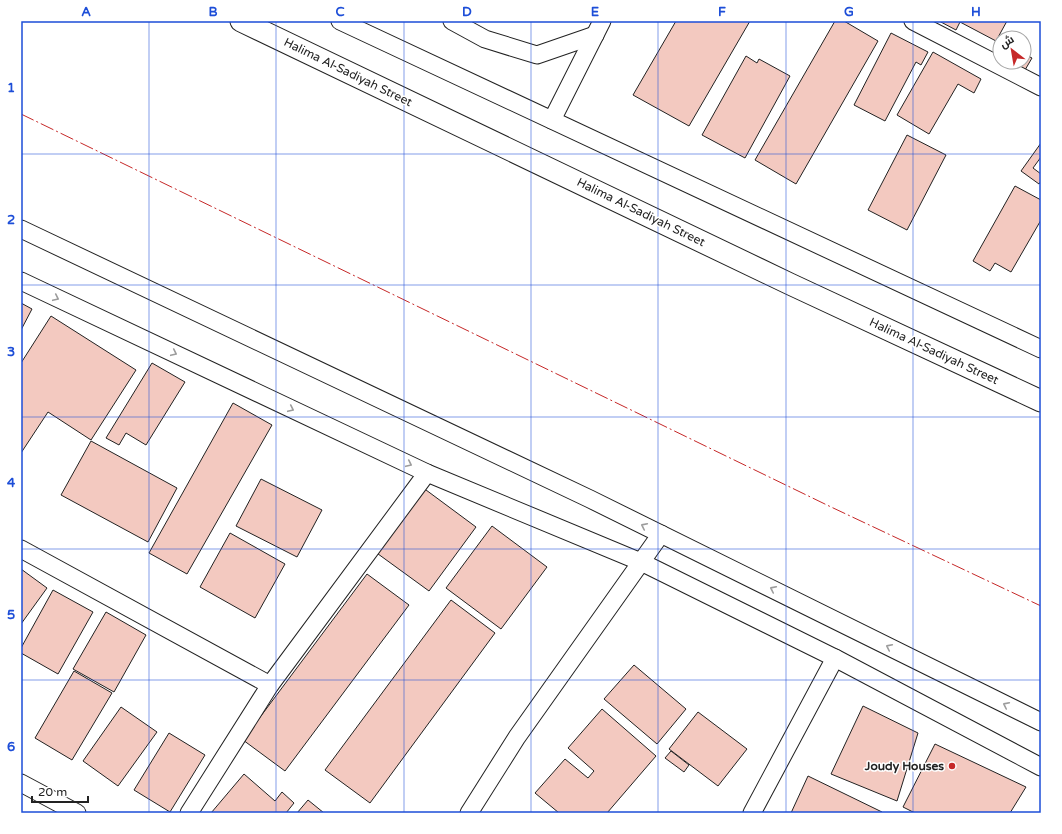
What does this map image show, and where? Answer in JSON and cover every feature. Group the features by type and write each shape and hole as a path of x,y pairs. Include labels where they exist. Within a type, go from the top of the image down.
{"street":[{"name":"Halima Al-Sadiyah Street","path":"241,21 790,284 1041,401"},
{"path":"340,21 1041,348"},
{"path":"452,21 485,39 537,55 599,28"},
{"path":"914,21 1041,87"},
{"path":"552,120 599,28"},
{"path":"21,229 661,534 1041,722"},
{"path":"21,281 427,473 641,562 834,658 1041,767"},
{"path":"189,813 270,684 427,473"},
{"path":"469,813 517,737 661,534"},
{"path":"21,549 270,684"},
{"path":"752,813 834,658"},
{"path":"21,783 77,813"}],"building":[{"path":"676,21 750,21 689,126 633,95"},
{"path":"835,21 844,21 878,41 796,184 755,160"},
{"path":"939,21 1007,21 1002,30 992,30 992,39 960,22 956,30"},
{"path":"891,33 928,52 921,65 916,62 885,121 854,105"},
{"path":"933,52 981,79 974,93 958,84 929,134 897,115"},
{"path":"746,56 757,63 759,59 790,76 745,158 702,135"},
{"path":"907,135 946,155 907,230 868,210"},
{"path":"1041,143 1041,157 1033,168 1041,174 1041,181 1039,184 1021,171"},
{"path":"1015,186 1041,200 1041,220 1011,272 995,263 990,271 973,261"},
{"path":"21,303 32,309 21,330"},
{"path":"51,316 136,370 91,440 48,412 21,453 21,363"},
{"path":"152,363 185,382 146,445 126,433 119,445 106,438"},
{"path":"233,403 272,425 187,574 149,553"},
{"path":"91,441 177,488 148,542 61,495"},
{"path":"261,479 322,510 297,557 236,526"},
{"path":"422,487 476,527 429,591 374,551"},
{"path":"492,526 547,567 501,629 446,588"},
{"path":"230,533 285,564 255,618 200,587"},
{"path":"21,569 47,588 21,624"},
{"path":"367,574 409,605 285,771 243,740"},
{"path":"53,590 93,612 58,674 21,653 21,648"},
{"path":"451,600 495,633 370,803 325,770"},
{"path":"106,612 146,635 114,692 73,669"},
{"path":"634,665 686,709 657,744 604,699"},
{"path":"74,671 112,693 72,760 35,738"},
{"path":"863,706 918,733 897,801 831,774"},
{"path":"121,707 157,732 118,786 83,761"},
{"path":"602,709 656,756 607,813 559,813 535,793 565,759 588,778 594,771 568,748"},
{"path":"698,712 747,749 718,786 669,749"},
{"path":"169,733 205,755 170,812 134,790"},
{"name":"Joudy Houses","path":"935,744 1026,787 1010,813 915,813 903,807"},
{"path":"671,751 689,765 684,772 665,758"},
{"path":"244,774 275,801 282,792 294,803 286,813 211,813"},
{"path":"808,776 882,812 791,813"},
{"path":"308,800 324,813 297,813"}],"power":[{"path":"21,114 829,506 1041,606"}],"place":[{"name":"Joudy Houses","path":"952,766"}]}
